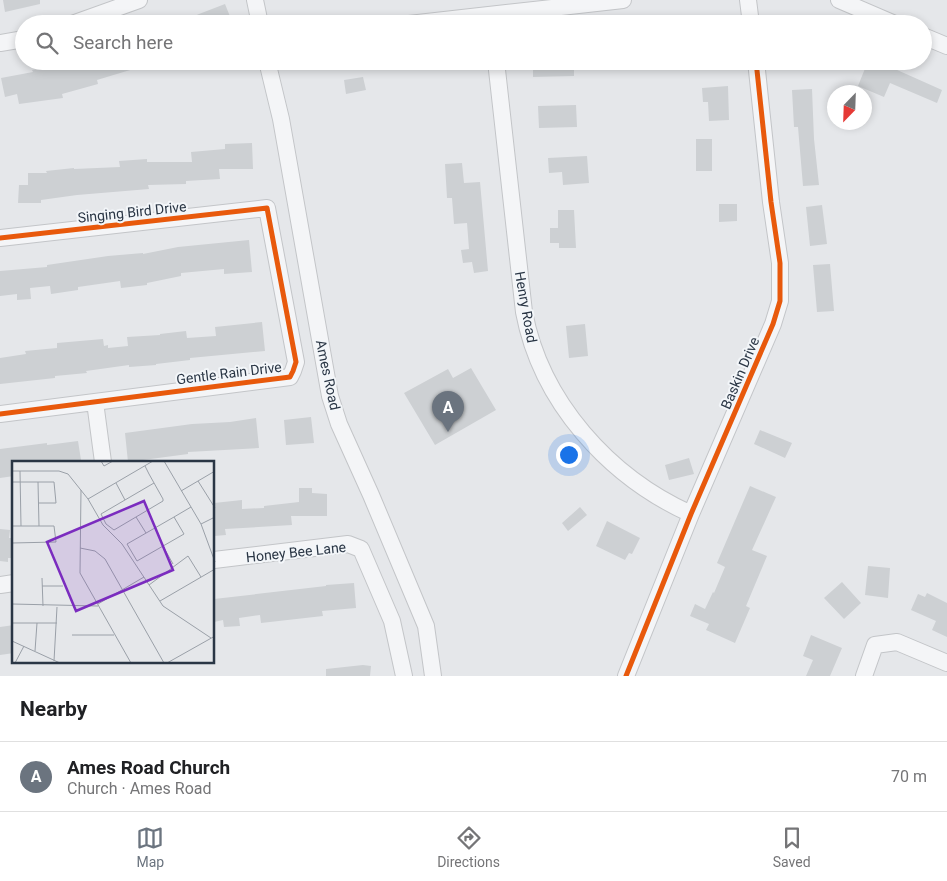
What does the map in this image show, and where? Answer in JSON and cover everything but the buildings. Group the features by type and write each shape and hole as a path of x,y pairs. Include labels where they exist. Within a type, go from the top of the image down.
{"street":[{"path":"97,15 139,0"},
{"path":"256,0 258,15"},
{"path":"476,15 623,0"},
{"path":"748,0 750,15"},
{"path":"839,0 874,15"},
{"path":"0,43 15,40"},
{"path":"932,40 947,46"},
{"name":"Ames Road","path":"269,70 281,120 330,396 339,424 426,626 433,676"},
{"name":"Henry Road","path":"497,70 524,312 534,351 562,405 597,448 629,478 648,492 691,514"},
{"name":"Baskin Drive","path":"626,676 691,514 773,324 780,301 780,263 771,202 757,70"},
{"name":"Singing Bird Drive","path":"0,236 267,208"},
{"name":"Gentle Rain Drive","path":"0,414 290,377 296,362 267,208"},
{"path":"95,402 103,461"},
{"name":"Honey Bee Lane","path":"215,560 348,544 361,550 392,621 404,676"},
{"path":"864,676 875,645 897,642 947,663"}],"cycle path":[{"path":"626,676 691,514 773,324 780,301 780,263 771,202 757,70"},
{"path":"0,238 267,208 296,362 290,377 0,414"}],"place":[{"name":"Ames Road Church","path":"448,432"}]}
